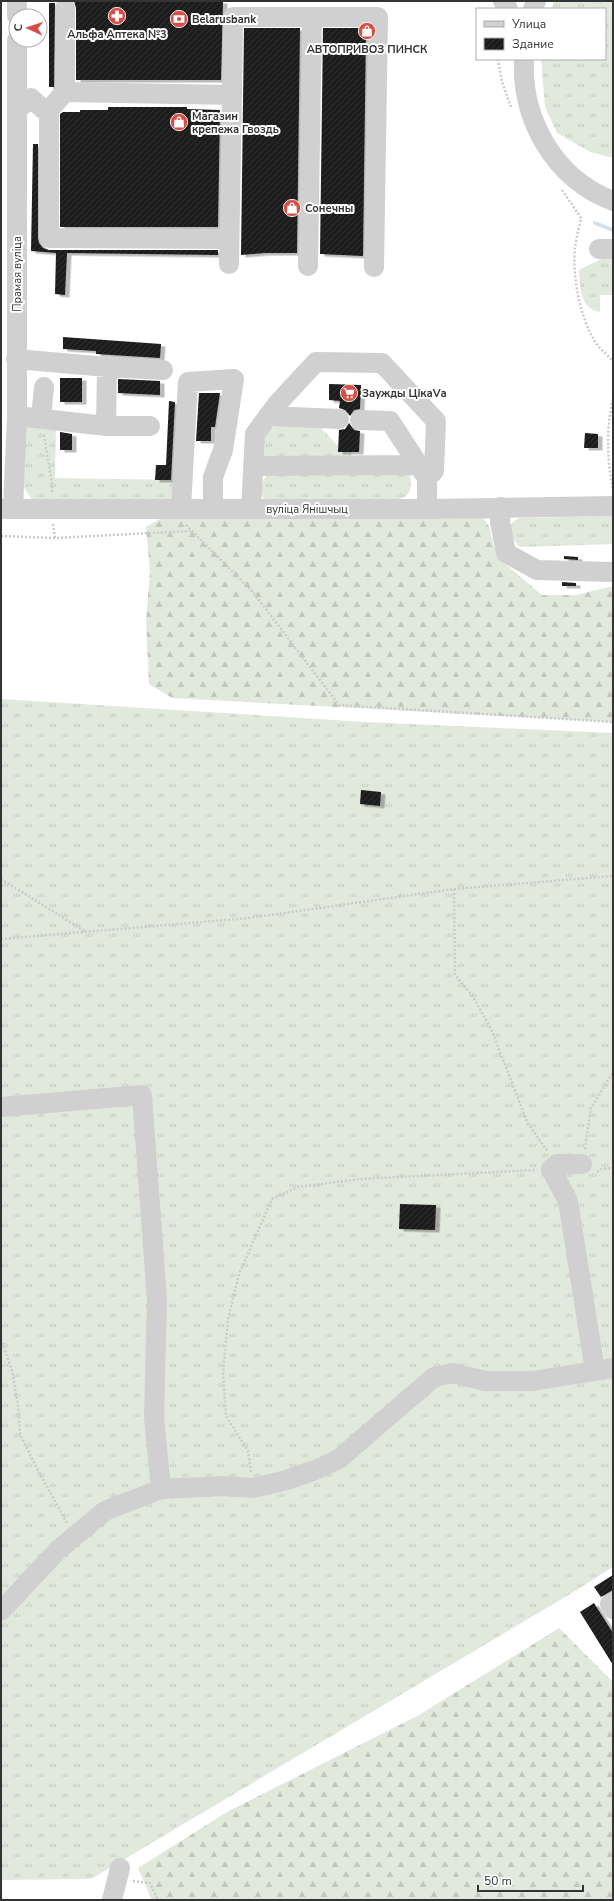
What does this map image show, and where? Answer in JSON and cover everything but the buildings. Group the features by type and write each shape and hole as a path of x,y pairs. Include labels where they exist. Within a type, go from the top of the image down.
{"street":[{"path":"65,8 65,92 49,110 49,238 229,238"},
{"path":"229,264 233,16 378,18 374,267"},
{"path":"308,266 312,17"},
{"name":"Прамая вуліца","path":"7,509 17,416 9,391 16,359 9,200 17,110 9,62 14,48"},
{"path":"524,60 527,99 538,134 548,149 574,178 592,191 613,201"},
{"path":"65,92 232,95"},
{"path":"17,110 31,98 44,110 49,110"},
{"path":"16,359 163,370"},
{"path":"250,510 255,434 278,403 316,362 382,363 436,421 434,471 253,466"},
{"path":"106,426 107,367"},
{"path":"177,508 183,476 188,382 234,379 223,450 213,477 213,509"},
{"path":"41,418 44,387"},
{"path":"17,416 106,426 150,426"},
{"path":"268,416 339,419"},
{"path":"360,420 390,421 423,471 427,509"},
{"path":"183,476 213,477"},
{"name":"вуліца Янішчыц","path":"7,509 177,508 250,510 613,506"},
{"path":"501,507 500,522 506,553 537,570 613,572"},
{"path":"1,1107 142,1095 157,1300 154,1416 161,1489"},
{"path":"1,1611 58,1550 105,1511 161,1489 223,1486 253,1488 287,1480 339,1460 434,1377 453,1373 485,1381 532,1381 604,1369 568,1201 554,1166 587,1170"},
{"path":"613,1602 610,1604 613,1609"},
{"path":"112,1900 118,1874"}],"path":[{"path":"574,263 575,278 583,314 594,341 613,360"},
{"path":"613,399 608,417 607,441 613,490"},
{"path":"41,418 52,484 50,508 55,538"},
{"path":"177,508 190,531 252,590 339,705 613,722"},
{"path":"1,536 55,538 190,531"},
{"path":"1,939 250,918 454,889 613,876"},
{"path":"1,879 86,932"},
{"path":"253,1488 248,1451 226,1416 223,1373 228,1319 239,1274 272,1199 298,1187 361,1179 554,1166 528,1124 491,1029 472,995 455,976 454,889"},
{"path":"587,1170 591,1108 613,1072"},
{"path":"587,1170 613,1168"},
{"path":"587,1170 602,1169"},
{"path":"1,1339 12,1370 18,1405 20,1434 36,1468 75,1535"},
{"path":"118,1874 150,1883 158,1900"}],"green space":[{"path":"554,1 598,1 603,8 551,8"},
{"path":"598,1 613,1 613,11 603,8"},
{"path":"606,9 613,11 613,158 590,152 557,133 545,107 541,60 606,60"},
{"path":"613,253 613,295 600,295 600,312 588,307 582,296 579,270"},
{"path":"279,424 321,428 338,446 338,452 352,452 350,458 265,463 259,447 267,433"},
{"path":"25,425 56,427 55,478 180,480 175,500 38,504 31,498 24,488"},
{"path":"410,474 411,484 409,492 404,497 395,500 264,499 261,490 263,481 267,475"},
{"path":"165,516 473,517 484,519 489,527 497,557 542,595 576,595 613,586 613,722 172,698 149,684 146,621 150,571 146,527"},
{"path":"613,516 613,544 520,547 514,540 511,531 512,523 520,518"},
{"path":"1,699 366,722 613,733 613,1567 572,1593 91,1879 1,1880"},
{"path":"559,1628 613,1682 613,1900 152,1900 138,1868 227,1812 419,1715"}],"waterway":[{"path":"595,223 613,230"}],"place":[{"name":"Альфа Аптека №3","path":"117,16"},
{"name":"Belarusbank","path":"179,19"},
{"name":"АВТОПРИВОЗ ПИНСК","path":"367,31"},
{"name":"Магазин крепежа Гвоздь","path":"179,122"},
{"name":"Сонечны","path":"292,208"},
{"name":"Заужды ЦікаVа","path":"349,393"}]}
